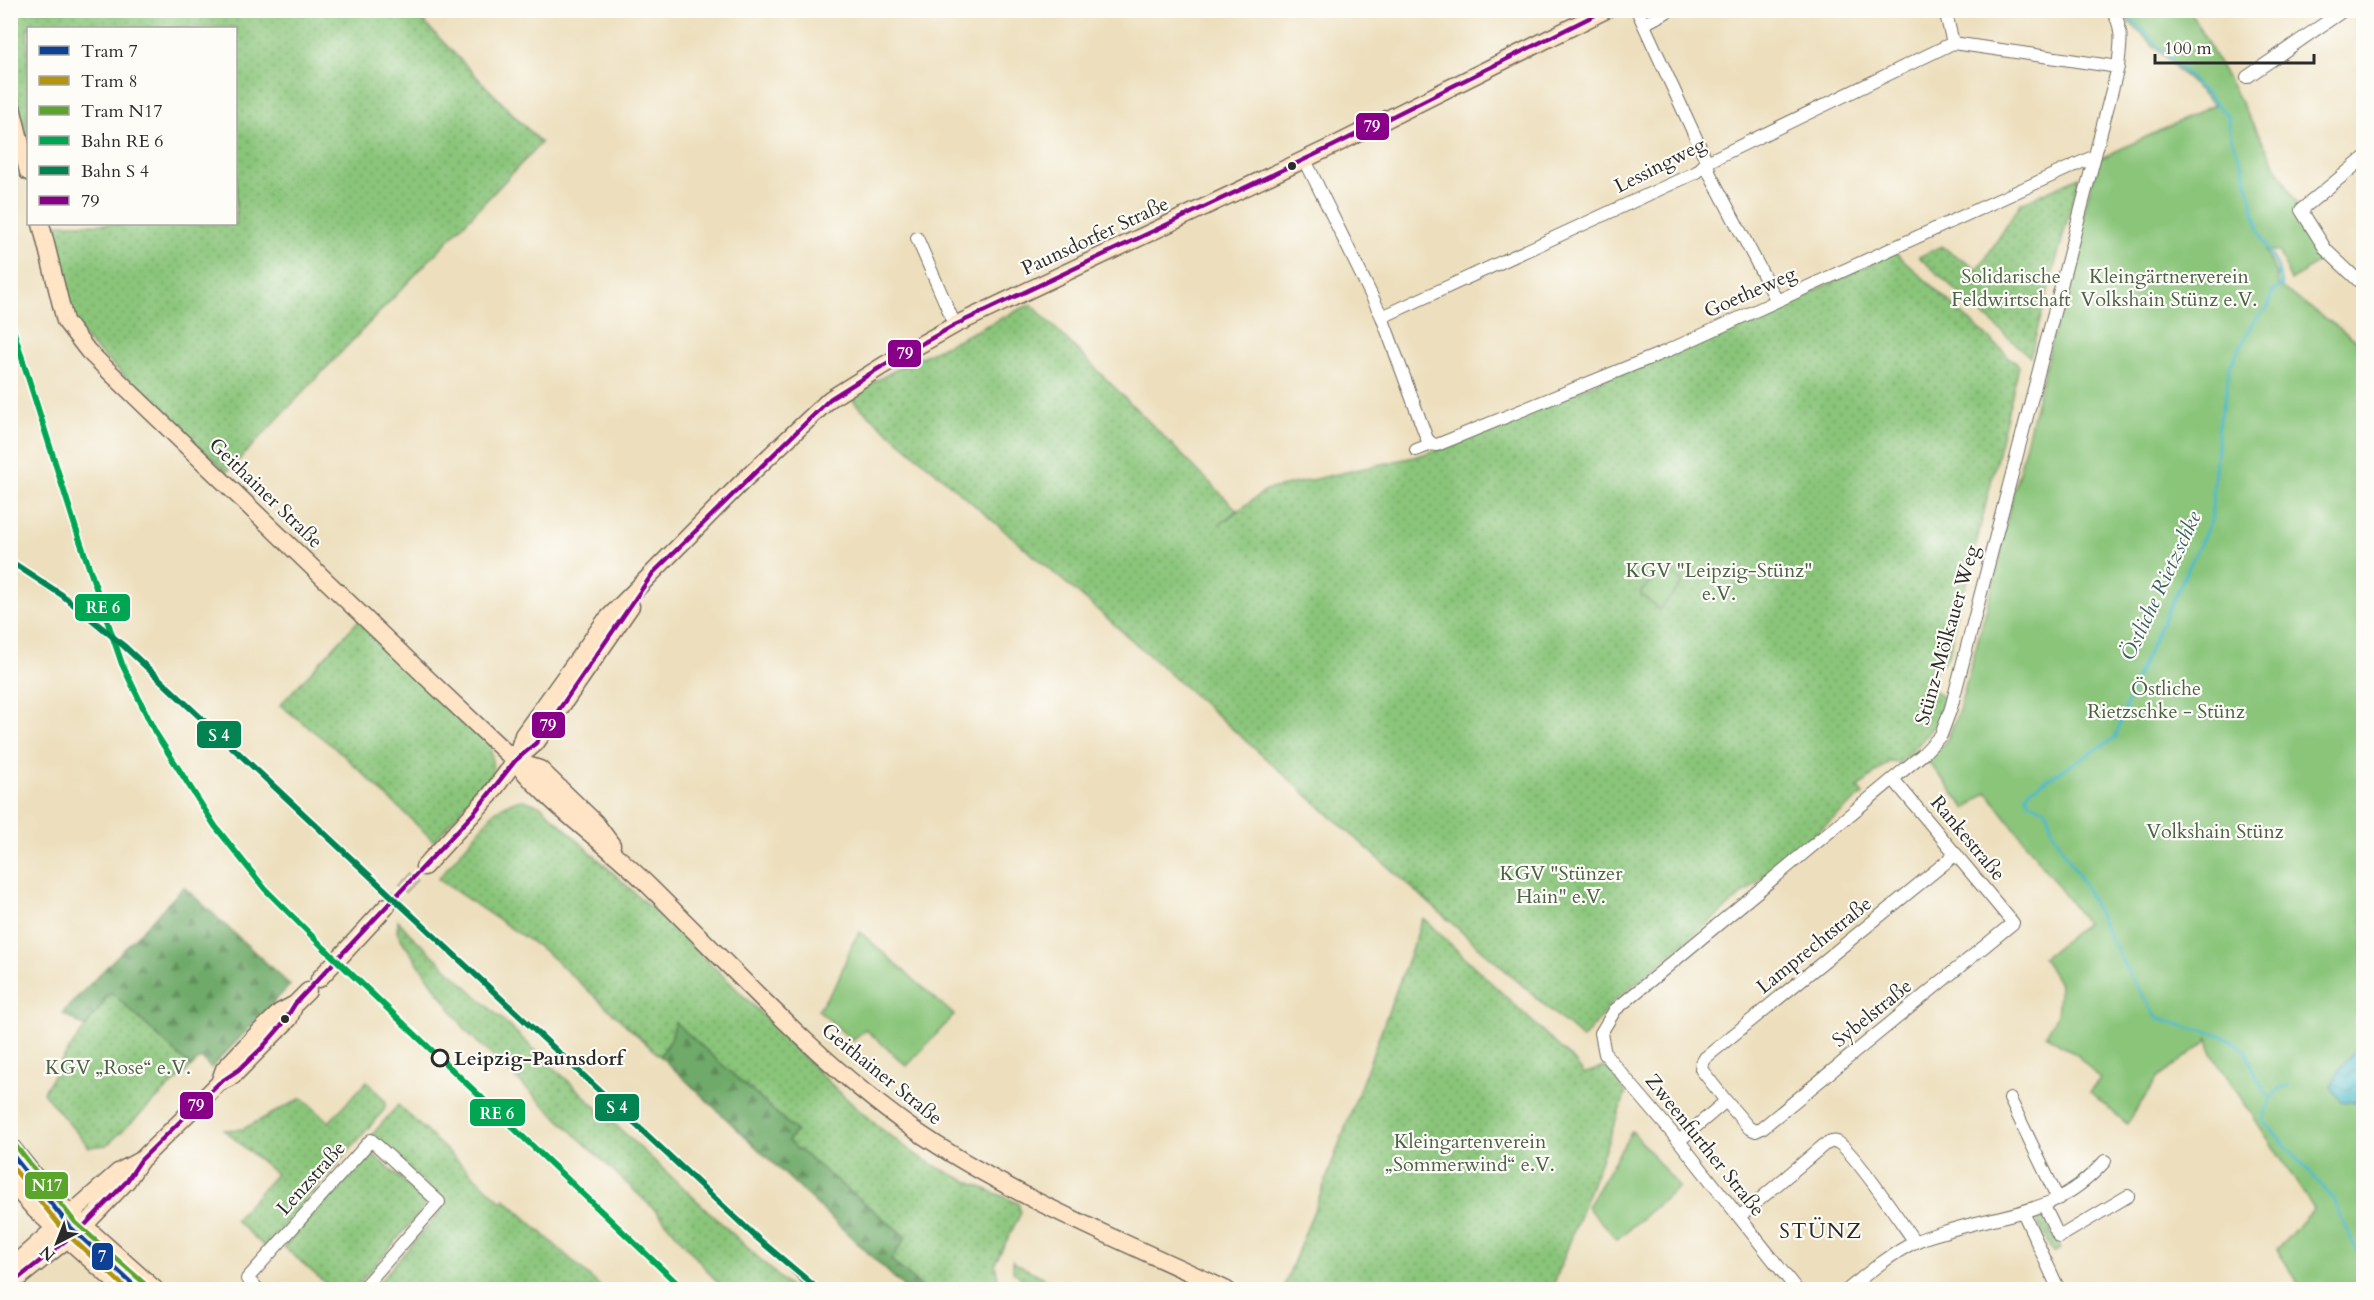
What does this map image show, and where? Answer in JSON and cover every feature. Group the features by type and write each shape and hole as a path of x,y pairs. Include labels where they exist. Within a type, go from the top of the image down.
{"main road":[{"name":"Paunsdorfer Straße","path":"424,867 490,795 515,761 536,743 653,573 821,406 884,365 955,325 1305,160 1606,10"},
{"path":"10,99 27,168"},
{"name":"Geithainer Straße","path":"41,225 65,321 75,336 515,761 540,768 595,822 621,858 791,1025 864,1092 912,1128 980,1171 1035,1200 1227,1290"},
{"path":"10,1285 85,1226 127,1181 141,1160 219,1083 224,1069 256,1035 280,1012 296,1004 387,906"},
{"path":"10,1145 49,1194 156,1290"},
{"path":"10,1268 118,1172 141,1160"},
{"path":"10,1182 54,1227 124,1290"}],"street":[{"path":"1637,10 1707,162 1710,174 1776,301"},
{"path":"1644,24 1670,10"},
{"path":"1945,10 1953,43 2118,67"},
{"name":"Stünz-Mölkauer Weg","path":"1605,1054 1601,1033 1615,1010 1934,745 1941,735 1951,708 2118,67 2121,39 2118,21 2111,10"},
{"path":"2247,77 2344,10"},
{"name":"Lessingweg","path":"1382,317 1697,172 1707,162 1953,43"},
{"name":"Goetheweg","path":"1416,450 1432,444 1437,445 1499,418 1587,386 2095,156"},
{"path":"2364,158 2301,210 2326,250 2364,286"},
{"path":"1305,160 1382,317 1427,439 1432,444"},
{"path":"917,238 955,325"},
{"name":"Rankestraße","path":"1893,779 2013,923"},
{"name":"Lamprechtstraße","path":"1726,1101 1701,1069 1705,1058 1956,854"},
{"name":"Sybelstraße","path":"1726,1101 1749,1128 1756,1131 1762,1128 2013,923"},
{"name":"Zweenfurther Straße","path":"1605,1054 1679,1141 1797,1290"},
{"path":"2010,1099 2058,1199"},
{"path":"1679,1141 1726,1101"},
{"name":"Lenzstraße","path":"259,1290 247,1279 371,1140 439,1202 361,1290"},
{"path":"1739,1217 1824,1145 1832,1141 1838,1143 1852,1157 1915,1242"},
{"path":"1847,1290 1915,1242 1970,1224 2044,1206 2058,1199 2089,1179 2105,1161"},
{"path":"2044,1206 2059,1237 2128,1196"},
{"path":"2023,1212 2059,1290"}],"green space":[{"path":"10,11 413,11 541,143 227,472 80,334 70,311 47,225 237,225 237,27 27,27 27,148 11,79"},
{"name":"Östliche Rietzschke - Stünz","path":"2118,11 2190,11 2326,256 2291,281 2279,252 2265,250 2277,275 2278,285 2363,345 2363,1289 2302,1289 2277,1249 2314,1209 2212,1054 2208,1038 2206,1042 2157,1079 2127,1124 2090,1092 2100,1078 2077,1055 2046,1035 2057,1015 2060,985 2043,958 2086,923 1987,792 1966,809 1927,760 1947,740 1959,710 2002,551 2000,547 2097,160 2214,105"},
{"name":"Solidarische Feldwirtschaft","path":"2079,177 2030,357 1919,257 1941,246 1978,270 2021,203"},
{"path":"1895,252 2019,366 1966,586 1955,618 1949,656 1925,681 1947,702 1926,735 1907,756 1899,763 1889,762 1858,788 1863,794 1611,1004 1583,1039 1100,612 857,405 850,396 897,369 1031,304 1237,510 1219,525 1266,490 1437,450 1664,354 1668,357 1785,305"},
{"path":"1664,566 1683,583 1659,610 1640,593"},
{"path":"361,618 491,745 493,774 434,841 340,752 280,705"},
{"path":"523,800 541,806 723,976 837,1090 886,1133 937,1167 1018,1203 1021,1213 995,1263 998,1280 1006,1289 924,1289 891,1260 906,1237 787,1141 796,1131 675,1023 671,1040 660,1056 546,952 438,879 495,811 512,802"},
{"path":"184,887 290,985 211,1068 201,1058 191,1067 111,992 85,1027 62,1013"},
{"name":"Kleingartenverein „Sommerwind“ e.V.","path":"1423,918 1575,1062 1584,1074 1603,1067 1612,1072 1626,1093 1552,1289 1283,1289 1324,1185"},
{"path":"398,920 409,933 792,1289 723,1289 658,1213 468,1033 405,945 397,932"},
{"path":"860,932 954,1015 907,1066 865,1029 853,1041 818,1010 837,983 852,944"},
{"name":"KGV „Rose“ e.V.","path":"111,992 191,1067 107,1145 89,1147 43,1093 64,1057"},
{"path":"675,1022 796,1131 788,1141 906,1237 891,1260 924,1289 906,1289 660,1056 671,1040"},
{"path":"367,1081 386,1102 384,1110 265,1247 235,1220 276,1174 224,1130 243,1129 302,1098 329,1122"},
{"path":"398,1105 502,1202 505,1199 603,1289 373,1289 447,1204 372,1135"},
{"path":"1632,1131 1679,1187 1617,1239 1587,1207"},
{"path":"367,1154 375,1156 424,1200 424,1207 355,1289 332,1289 284,1247"},
{"path":"2041,1214 2060,1249 2053,1253 2036,1219"},
{"path":"1013,1260 1016,1264 1043,1277 1058,1289 1033,1289 1013,1271"}],"water":[{"path":"2363,1037 2363,1106 2358,1103 2341,1101 2331,1087"}],"waterway":[{"name":"Östliche Rietzschke","path":"2122,10 2228,116 2231,137 2244,169 2257,224 2264,243 2277,266 2282,285 2273,291 2268,307 2255,320 2229,368 2227,389 2219,419 2211,521 2137,675 2115,738 2030,790 2026,796 2029,802 2046,810 2054,834 2085,887 2126,969 2157,1017 2192,1029 2219,1034 2246,1050 2252,1069 2270,1099 2263,1120 2332,1197 2364,1268"},
{"path":"2270,1099 2281,1087 2289,1086"}],"tunnel":[{"path":"387,906 424,867"}],"railway":[{"path":"756,1237 813,1290"}],"tram line":[{"name":"N17","path":"16,1146 75,1222 145,1284"},
{"name":"7","path":"10,1152 70,1227 139,1290"},
{"name":"8","path":"10,1164 65,1232 128,1290"}],"transit line":[{"name":"79","path":"10,1285 85,1225 127,1181 141,1160 219,1083 240,1069 262,1048 282,1025 295,1004 474,813 515,761 536,743 653,573 830,399 955,325 1333,146 1605,10"},
{"path":"10,320 76,529 122,664 155,732 215,826 265,889 324,948 684,1290"},
{"path":"10,561 62,595 124,646 756,1237 819,1290"}],"place":[{"name":"Leipzig-Paunsdorf","path":"440,1058"}],"district":[{"name":"STÜNZ","path":"1821,1231"}],"park label":[{"name":"Kleingärtnerverein Volkshain Stünz e.V.","path":"2169,288"},
{"name":"KGV \"Leipzig-Stünz\" e.V.","path":"1719,582"},
{"name":"Volkshain Stünz","path":"2215,831"},
{"name":"KGV \"Stünzer Hain\" e.V.","path":"1561,884"}]}
